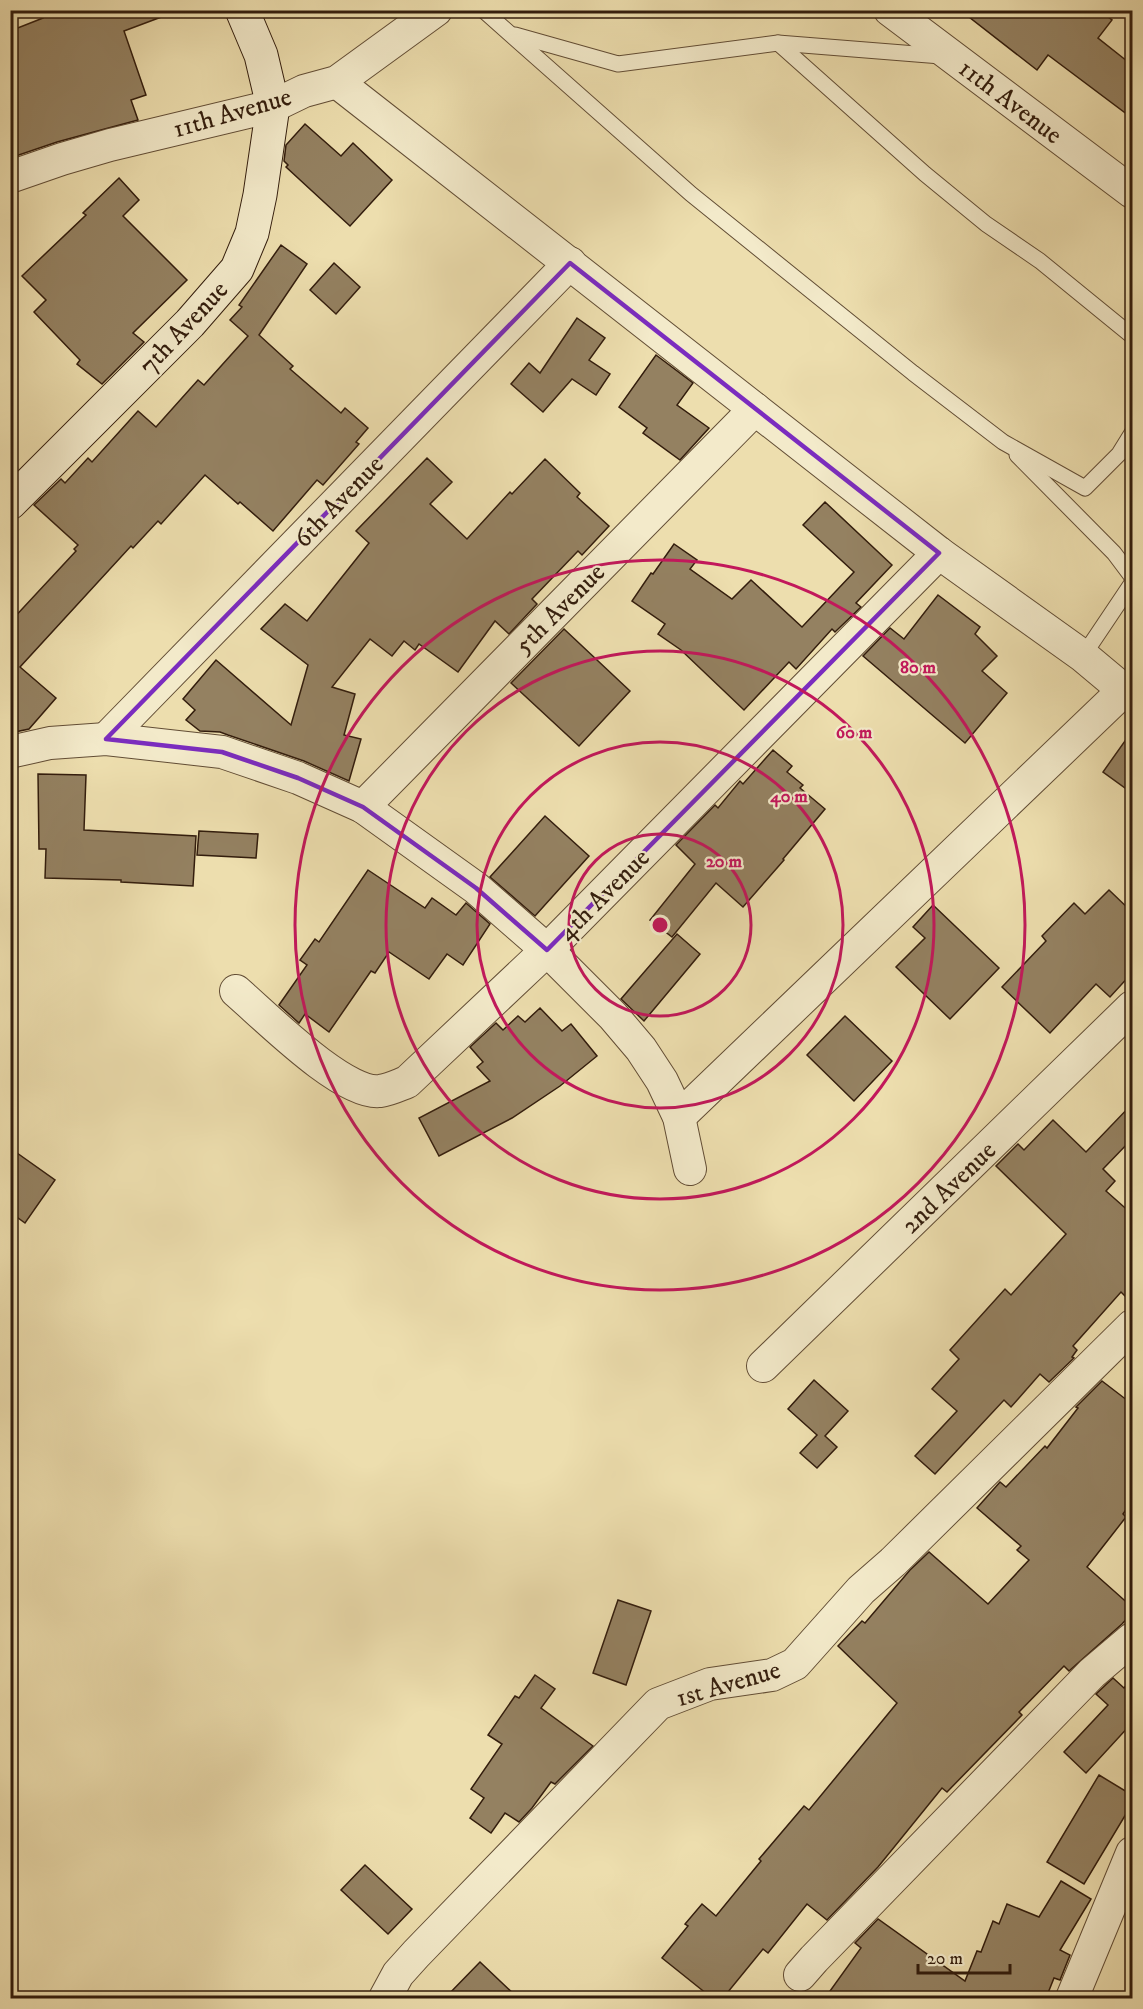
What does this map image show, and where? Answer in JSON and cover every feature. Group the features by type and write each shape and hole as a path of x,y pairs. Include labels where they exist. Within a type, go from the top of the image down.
{"street":[{"path":"242,10 261,55 273,106"},
{"name":"11th Avenue","path":"10,177 110,145 273,106 304,92 337,82 436,10"},
{"name":"11th Avenue","path":"890,10 1132,192"},
{"path":"337,82 939,553 1083,656 1128,694 678,1117"},
{"name":"7th Avenue","path":"10,503 190,323 237,269 252,233 273,106"},
{"name":"6th Avenue","path":"106,739 570,263"},
{"name":"5th Avenue","path":"363,807 754,409"},
{"name":"4th Avenue","path":"236,991 325,1067 356,1087 379,1092 407,1082 547,950 939,553"},
{"path":"10,752 50,743 106,739 222,752 298,778 363,807 477,888 547,950 606,1008 641,1049 662,1081 678,1117 690,1169"},
{"name":"2nd Avenue","path":"763,1366 1132,1007"},
{"name":"1st Avenue","path":"386,1998 398,1974 416,1954 658,1704 710,1684 772,1675 795,1664 861,1590 893,1562 1132,1326"},
{"path":"800,1975 1092,1673 1132,1639"},
{"path":"1072,1998 1132,1853"}],"lane":[{"path":"483,10 691,194 913,373 1004,442 1085,488 1119,454 1132,433"},
{"path":"509,34 618,64 778,43 952,57"},
{"path":"778,43 925,174 986,224 1040,261 1132,336"},
{"path":"1004,442 1114,553 1132,577"},
{"path":"1083,656 1132,584"}],"highlighted area":[{"path":"570,263 939,553 547,950 476,888 363,807 298,778 222,752 106,739"}],"building":[{"path":"40,10 171,10 172,13 124,31 146,95 131,100 138,120 57,142 10,158 10,31 43,18"},
{"path":"960,10 1099,10 1112,20 1098,38 1132,65 1132,118 1048,55 1037,70"},
{"path":"305,124 341,156 353,143 392,180 350,226 286,167 288,165 284,161 286,145"},
{"path":"119,178 139,200 123,216 187,280 133,333 144,342 102,384 77,364 80,360 34,312 46,300 22,276 86,215 83,213"},
{"path":"281,245 307,264 259,335 293,366 290,369 341,413 345,408 368,428 356,442 359,444 323,485 317,480 273,531 205,475 161,524 158,521 133,548 131,546 20,667 56,698 29,729 10,733 10,622 76,551 74,549 78,545 34,505 61,479 65,483 88,458 92,462 138,411 156,427 198,380 204,385 248,336 230,320 242,307 239,305"},
{"path":"334,263 360,287 336,314 310,290"},
{"path":"577,318 605,338 589,360 610,374 596,395 572,379 543,412 511,384 529,363 540,373"},
{"path":"656,355 693,383 677,405 709,428 680,460 643,433 647,428 619,407"},
{"path":"427,458 452,482 430,504 467,539 510,492 512,494 545,459 580,493 577,497 609,526 582,555 578,551 532,599 537,604 509,634 495,621 458,672 419,644 415,650 404,641 392,656 370,639 332,687 355,694 344,735 361,739 349,781 304,761 220,732 200,731 186,720 195,710 183,699 216,660 291,725 308,665 261,629 285,604 307,621 369,543 356,531"},
{"path":"825,502 892,565 856,603 861,607 835,632 832,629 796,669 789,662 744,710 681,650 658,634 665,624 632,601 674,544 697,560 690,569 732,599 751,580 802,627 854,572 803,525"},
{"path":"938,595 980,627 975,634 997,656 982,671 1007,693 965,743 863,656 890,628 904,639"},
{"path":"564,629 630,691 579,746 511,683"},
{"path":"1132,731 1132,793 1103,772"},
{"path":"773,750 792,766 787,772 803,785 800,788 825,809 743,907 716,883 672,937 650,920 695,864 676,845 715,805 718,808 740,781 743,784"},
{"path":"38,774 86,775 84,830 196,836 193,886 121,882 121,880 45,878 46,849 39,849"},
{"path":"545,816 589,856 535,916 490,877"},
{"path":"199,831 258,834 256,858 197,855"},
{"path":"368,870 425,908 432,898 456,915 466,903 490,924 463,965 447,954 429,979 389,952 375,973 371,971 329,1032 305,1014 299,1023 279,1005 307,965 300,960 315,939 319,942"},
{"path":"1109,890 1132,912 1132,973 1110,997 1096,984 1050,1033 1002,987 1046,941 1042,936 1074,903 1085,914"},
{"path":"933,905 999,968 950,1019 896,967 925,938 913,927"},
{"path":"677,934 700,954 644,1021 621,999"},
{"path":"540,1008 562,1031 571,1024 597,1056 560,1086 512,1118 439,1156 419,1118 490,1081 477,1067 483,1062 470,1047 496,1023 503,1030 518,1016 525,1022"},
{"path":"845,1016 892,1061 854,1101 807,1055"},
{"path":"1132,1104 1132,1139 1103,1169 1115,1181 1106,1191 1132,1214 1132,1303 1121,1292 1073,1346 1077,1350 1072,1357 1074,1358 1049,1382 1040,1374 1011,1407 1004,1400 935,1474 915,1456 957,1411 932,1389 959,1359 950,1350 1005,1289 1011,1295 1066,1234 996,1166 1018,1144 1024,1150 1053,1120 1086,1152"},
{"path":"10,1148 55,1180 25,1223 10,1212"},
{"path":"814,1380 848,1411 825,1436 837,1447 817,1468 800,1453 817,1435 788,1409"},
{"path":"1102,1381 1132,1404 1132,1501 1123,1514 1126,1517 1087,1567 1132,1607 1132,1613 1069,1671 1064,1666 1019,1712 1022,1715 947,1792 942,1788 878,1867 827,1920 807,1904 768,1953 763,1949 723,1998 712,1998 662,1958 688,1926 685,1924 702,1904 716,1916 761,1861 759,1859 804,1806 809,1810 897,1703 838,1646 862,1621 865,1623 910,1570 929,1552 988,1604 1029,1560 1017,1550 1021,1546 977,1508 1000,1482 1006,1487 1045,1446 1047,1448 1078,1408 1076,1407"},
{"path":"618,1600 651,1611 626,1685 593,1673"},
{"path":"535,1675 555,1689 541,1708 593,1746 555,1784 551,1782 519,1822 505,1813 491,1833 470,1818 484,1798 471,1789 502,1744 488,1735 515,1696 519,1698"},
{"path":"1113,1678 1124,1688 1132,1679 1132,1726 1131,1724 1086,1773 1064,1752 1108,1705 1096,1694"},
{"path":"1099,1775 1132,1795 1132,1804 1084,1884 1047,1862"},
{"path":"365,1865 412,1909 388,1934 341,1890"},
{"path":"1061,1881 1091,1899 1060,1950 1070,1955 1060,1980 1054,1978 1046,1998 825,1998 861,1948 855,1943 878,1919 965,1981 977,1951 981,1952 993,1921 999,1924 1007,1904 1039,1917"},
{"path":"480,1962 518,1998 445,1998"}]}
